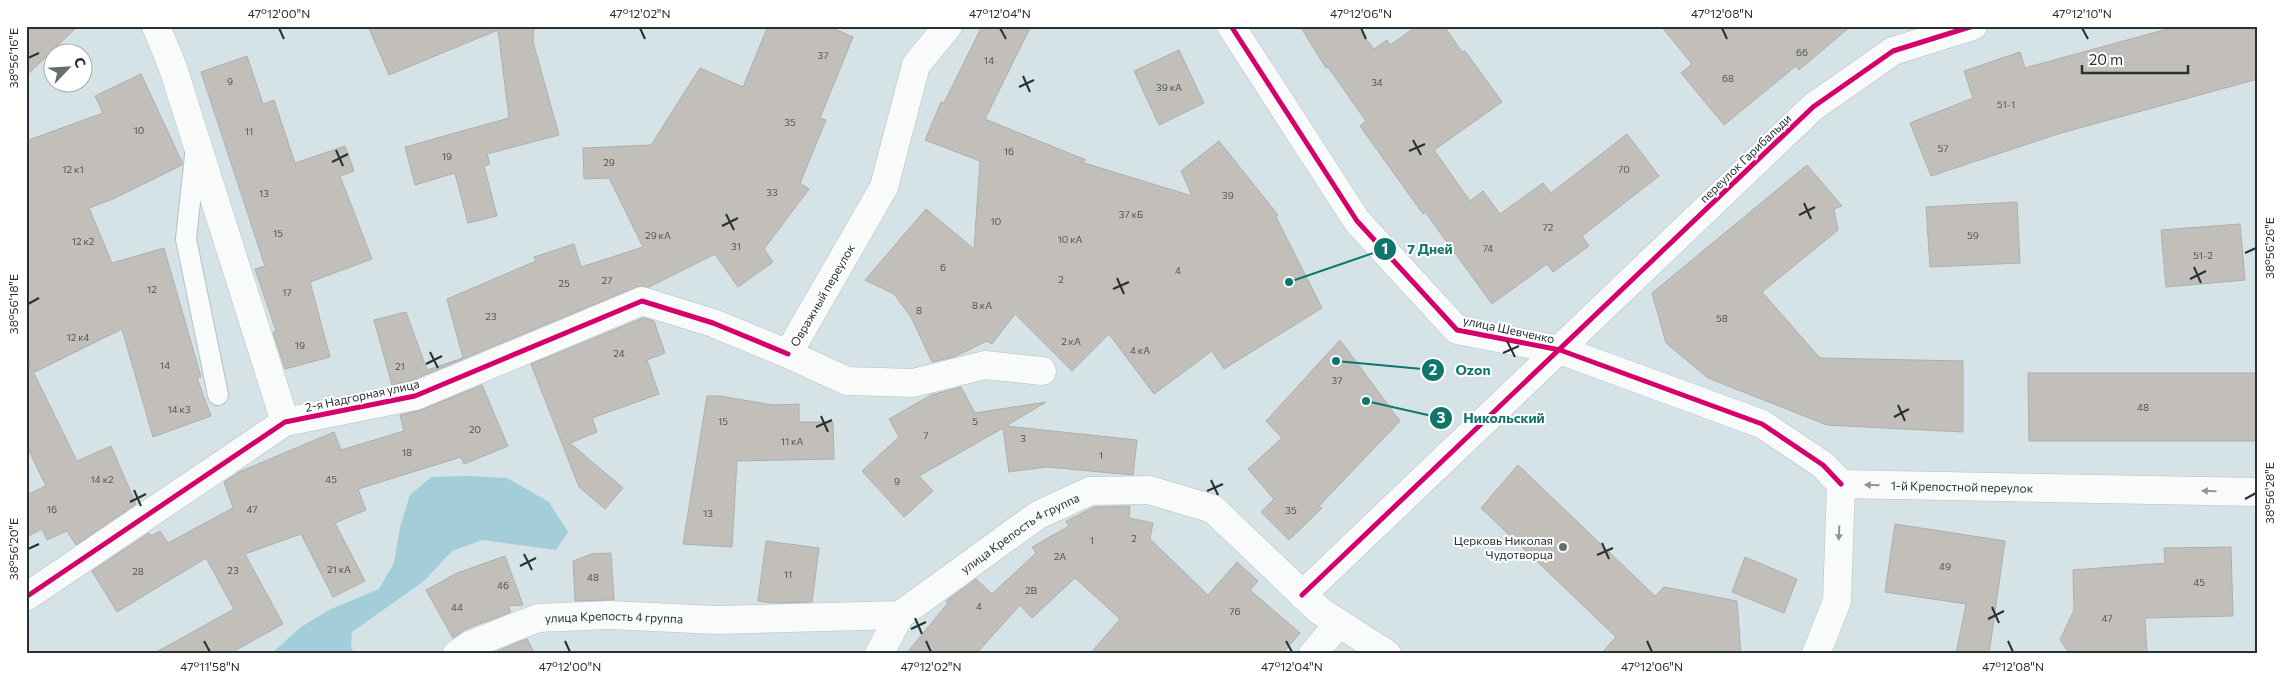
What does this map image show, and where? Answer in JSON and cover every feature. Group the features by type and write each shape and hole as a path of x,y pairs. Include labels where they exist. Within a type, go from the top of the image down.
{"street":[{"path":"156,26 173,68 285,422"},
{"name":"Овражный переулок","path":"948,26 916,65 884,187 788,354 847,381 913,383 985,365 1042,371"},
{"name":"улица Шевченко","path":"1231,26 1357,221 1457,330 1560,350 1762,424 1824,465 1841,484"},
{"name":"переулок Гарибальди","path":"1320,610 1560,350 1813,107 1893,51 1973,26"},
{"name":"2-я Надгорная улица","path":"26,597 285,422 415,396 642,301 712,323 788,354"},
{"path":"1816,654 1837,601 1841,484"},
{"name":"1-й Крепостной переулок","path":"1841,484 2258,492"},
{"name":"улица Крепость 4 группа","path":"878,654 900,615 1038,515 1090,491 1149,490 1212,509 1320,610"},
{"path":"1313,654 1320,610 1386,654"},
{"name":"улица Крепость 4 группа","path":"457,654 472,644 538,618 609,615 717,620 900,615"}],"lane":[{"path":"196,142 186,239 218,395"}],"shaded area":[{"path":"431,477 507,478 549,502 568,532 556,550 482,540 452,551 424,581 352,632 351,647 355,654 271,654 301,627 329,610 379,589 394,563 400,527 410,495"}],"building":[{"path":"26,26 78,26 61,42 42,42 42,61 26,76"},
{"path":"368,26 534,26 533,42 559,135 487,154 490,164 484,166 497,216 468,223 455,173 415,185 405,147 509,118 498,30 389,75"},
{"path":"768,26 828,26 853,37 820,118 826,120 800,183 809,189 764,249 773,262 738,287 715,254 649,287 636,287 410,381 392,385 374,320 406,312 427,370 463,358 447,299 536,261 534,257 574,244 581,267 643,247 609,178 584,179 583,148 651,145 700,68 743,87"},
{"path":"982,26 1031,26 985,119 1086,160 1081,162 1192,196 1181,171 1219,141 1278,215 1276,217 1322,308 1224,369 1212,351 1154,394 1109,334 1072,371 1015,314 992,344 987,341 954,357 932,362 911,317 894,294 865,280 926,209 974,249 980,161 925,140 941,102 944,103"},
{"path":"1300,26 1356,26 1374,49 1387,40 1390,45 1417,26 1444,26 1462,52 1465,51 1502,102 1434,150 1470,201 1483,191 1500,214 1543,183 1551,193 1627,134 1659,176 1582,236 1589,246 1553,272 1547,264 1492,304 1425,212 1423,214 1360,126 1366,121 1328,67 1326,68"},
{"path":"1661,26 1851,26 1799,70 1796,66 1724,125 1681,73 1692,64"},
{"path":"2178,26 2258,26 2258,79 2061,133 1931,176 1910,123 1973,98 1964,71 2020,52 2025,68"},
{"path":"1179,50 1204,103 1159,125 1134,71"},
{"path":"247,56 263,104 274,100 295,163 345,146 354,171 340,176 372,259 310,282 330,357 285,369 273,332 276,331 255,269 265,266 201,72"},
{"path":"141,74 182,165 113,199 89,208 112,263 164,248 201,377 197,378 211,416 153,437 122,329 35,372 26,355 26,141 103,113 95,96"},
{"path":"1807,165 1842,206 1834,209 1838,230 1762,292 1820,358 1963,361 1963,432 1827,425 1708,378 1666,343 1652,293"},
{"path":"2017,202 2020,263 1930,267 1926,207"},
{"path":"2240,224 2245,280 2166,287 2161,230"},
{"path":"643,318 654,321 665,353 647,360 659,394 592,418 597,432 570,443 623,488 605,509 579,487 531,364"},
{"path":"1340,340 1400,421 1319,506 1322,508 1289,540 1261,512 1274,499 1248,469 1282,438 1266,421"},
{"path":"26,357 77,461 111,446 136,504 76,545 67,531 47,540 42,529 26,537 26,495 46,486 26,445"},
{"path":"2028,373 2258,373 2258,441 2029,441"},
{"path":"482,385 508,446 464,464 461,457 358,489 366,510 335,523 365,581 333,597 301,534 245,554 283,624 229,654 153,654 234,609 206,558 117,612 92,571 149,533 151,536 160,531 168,543 233,508 224,482 239,472 334,432 341,450 404,431 400,415 421,410"},
{"path":"961,387 975,413 1046,402 1006,426 1137,440 1133,475 1047,467 1009,472 1003,428 919,476 933,491 904,517 862,471 899,437 889,419 931,395"},
{"path":"707,396 720,396 773,405 799,404 799,422 833,422 834,459 737,461 732,547 683,544"},
{"name":"Церковь Николая Чудотворца","path":"1518,465 1655,596 1664,587 1737,601 1741,654 1601,654 1616,637 1481,508"},
{"path":"1130,506 1129,518 1153,523 1150,539 1208,595 1237,562 1258,581 1250,590 1300,633 1282,654 1090,654 1120,619 1075,578 1032,618 1020,605 976,654 906,654 948,603 946,601 976,579 992,594 1036,553 1032,547 1069,526 1066,521 1094,507"},
{"path":"1895,524 2005,541 1989,654 1956,654 1966,604 1885,592"},
{"path":"766,541 819,548 812,602 773,603 758,601"},
{"path":"2231,547 2233,616 2145,618 2147,654 2070,654 2060,640 2074,610 2073,570 2165,563 2164,548"},
{"path":"611,553 614,600 575,601 573,561 592,554"},
{"path":"505,556 523,605 508,606 511,612 466,629 453,638 426,590 457,573"},
{"path":"1745,557 1797,579 1784,613 1732,592"},
{"path":"527,639 535,654 490,654"}],"cycle path":[{"path":"1231,26 1357,221 1457,330 1560,350 1762,424 1823,465 1841,484"},
{"path":"1302,595 1813,107 1893,51 1973,26"},
{"path":"26,597 285,422 415,396 642,301 713,323 788,354"}],"place":[{"name":"7 Дней","path":"1289,282"},
{"name":"Ozon","path":"1336,361"},
{"name":"Никольский","path":"1366,401"},
{"name":"Церковь Николая Чудотворца","path":"1563,547"}]}
